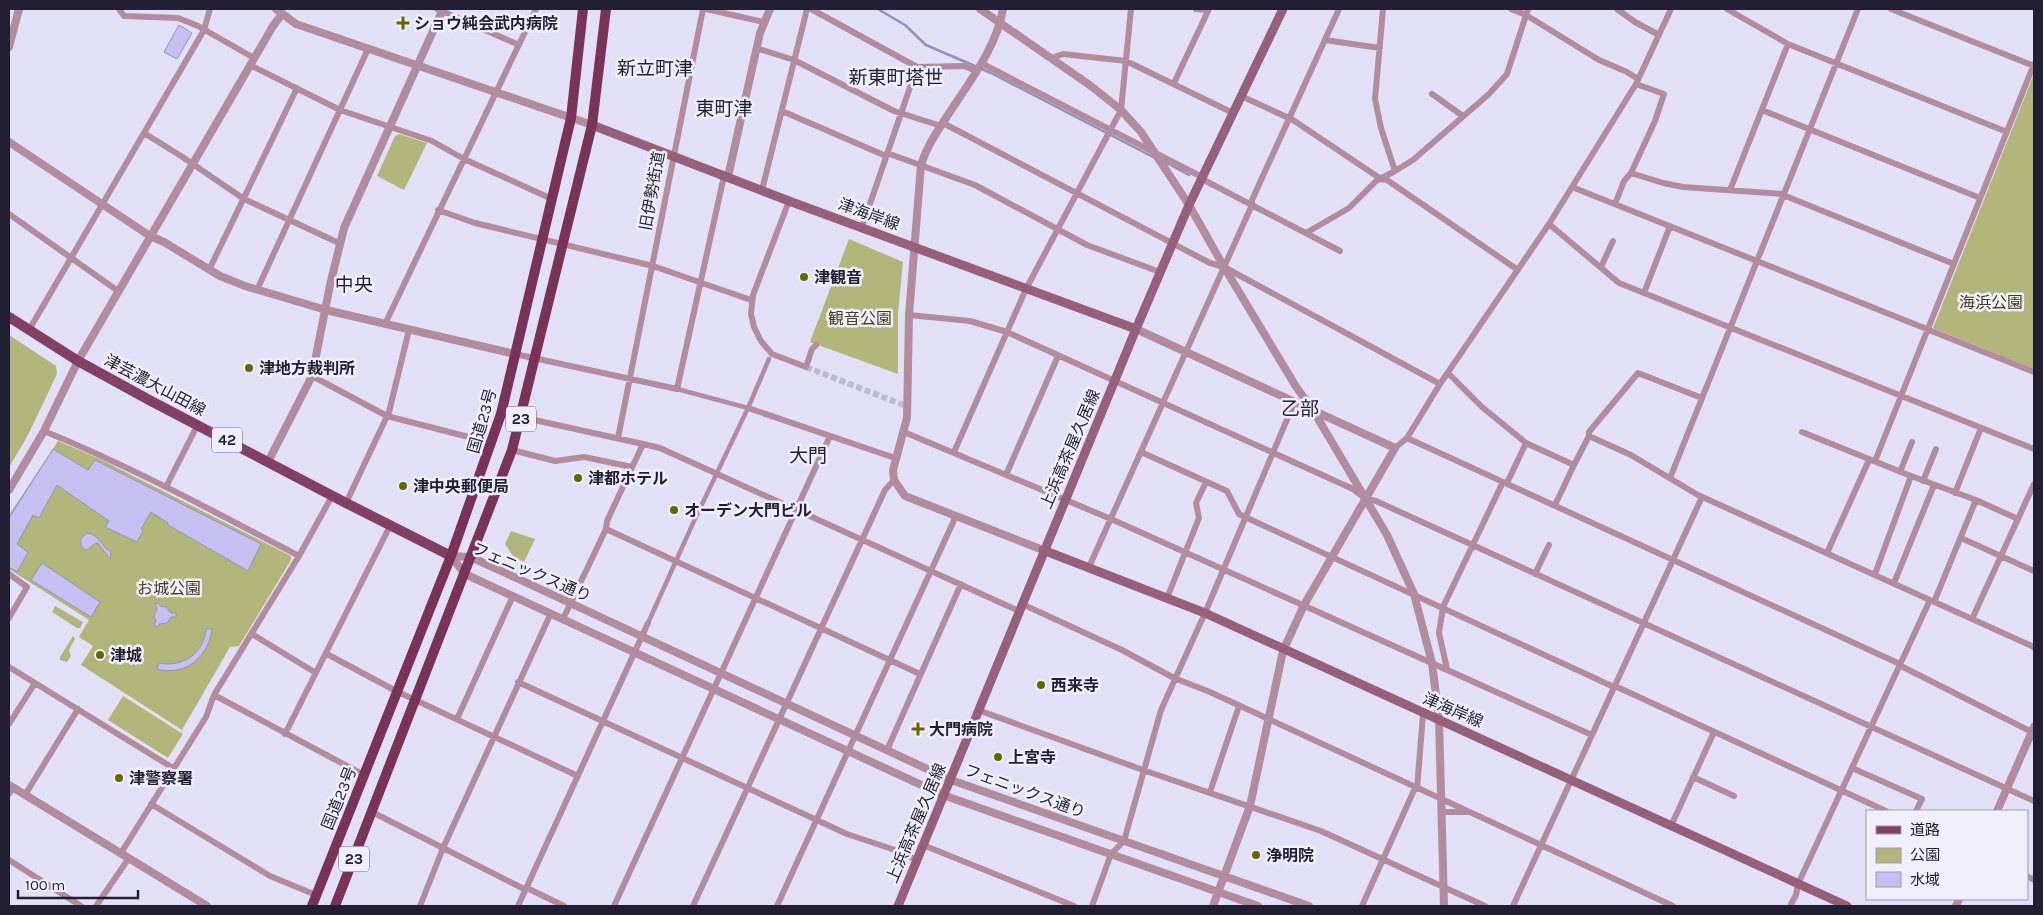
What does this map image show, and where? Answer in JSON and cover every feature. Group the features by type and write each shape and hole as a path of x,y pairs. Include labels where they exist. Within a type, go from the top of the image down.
{"highway":[{"name":"国道23号","path":"312,906 451,556 501,414 571,118 584,9"},
{"name":"23","path":"335,906 512,450 592,125 606,9"}],"main road":[{"name":"上浜高茶屋久居線","path":"898,906 1160,272 1202,178 1283,9"},
{"name":"津海岸線","path":"592,125 726,177 1136,329"},
{"name":"津芸濃大山田線","path":"9,317 78,361 332,496 451,556"},
{"name":"津海岸線","path":"1044,550 1204,613 1283,651 1423,714 1439,719 1847,906"}],"street":[{"path":"9,47 18,9"},
{"path":"119,9 124,16 178,18 204,30 297,88 340,110 432,141 464,159 552,199"},
{"path":"29,330 204,30 210,9"},
{"path":"268,462 312,376 339,243 347,221 418,65 441,9 519,45"},
{"path":"385,324 536,9"},
{"path":"705,9 764,22"},
{"name":"旧伊勢街道","path":"618,438 673,156 705,9"},
{"path":"677,389 700,283 756,48 770,9"},
{"path":"762,190 807,9"},
{"path":"811,9 917,67 978,67 1108,133 1155,154 1340,251"},
{"path":"980,9 1091,86 1121,110 1140,132 1190,205 1224,267 1314,412 1390,542 1414,594 1432,663 1439,719 1444,906"},
{"path":"1003,9 1000,22 978,67 925,152 921,165 913,246 909,315 907,418 893,470 894,480 906,496 1044,550"},
{"path":"954,452 1026,289 1121,110 1132,9"},
{"path":"1174,83 1209,10 1196,9"},
{"path":"1088,567 1252,205 1252,200 1338,9"},
{"path":"1383,9 1375,99 1381,128 1395,171"},
{"path":"1511,9 1527,12 1611,67 1627,72 1637,82 1664,94 1656,121 1631,173 1624,181 1615,204"},
{"path":"1617,9 1635,22 1659,35"},
{"path":"1213,906 1250,806 1283,651 1304,605 1395,448 1407,438 1440,384 1549,224 1637,82 1672,9"},
{"path":"1728,9 1788,44 2007,132"},
{"path":"1670,478 1858,9"},
{"path":"1827,553 1901,396 2034,65 1891,9"},
{"path":"9,490 44,431 78,361 118,290 279,12 296,24 592,125"},
{"path":"1306,233 1349,208 1365,190 1413,160 1489,94 1507,74 1527,12"},
{"path":"1325,40 1380,48"},
{"path":"1730,190 1788,44"},
{"path":"756,48 794,60 901,113 942,125 1077,192 1210,263 1224,267 1315,318 1440,384"},
{"path":"257,290 368,49"},
{"path":"1051,58 1063,54 1126,61 1233,113"},
{"path":"862,226 917,67"},
{"path":"209,270 297,88"},
{"path":"1432,94 1463,116"},
{"path":"1241,96 1290,119 1381,179 1388,180 1518,270"},
{"path":"1762,110 1980,198"},
{"path":"782,111 886,154 975,185 1087,245 1160,272"},
{"path":"144,134 181,156 244,199 339,243"},
{"path":"9,142 150,236 164,242 209,270 257,290 326,310 409,330 677,389 748,408 895,458"},
{"path":"1631,173 1663,183 1784,195 1954,264"},
{"path":"1572,187 2034,372"},
{"path":"789,200 751,300 754,328 770,356 806,367 812,349 816,345"},
{"path":"438,210 475,223 653,266 751,300"},
{"path":"9,214 118,290"},
{"path":"1549,224 1619,283 2034,449"},
{"path":"1644,293 1670,226"},
{"path":"1601,267 1613,241"},
{"path":"909,315 970,321 1006,332 1353,489 1366,499 1376,501 2034,801"},
{"path":"1136,329 1395,448"},
{"path":"346,503 387,416 409,330"},
{"path":"518,906 716,473 748,408 770,356"},
{"path":"1006,475 1058,356"},
{"path":"1448,373 1482,406 1526,443 1574,466"},
{"path":"1555,505 1589,436 1589,432 1638,374 1702,398"},
{"path":"312,376 387,416 492,443"},
{"path":"1092,906 1111,854 1124,841 1142,770 1161,710 1294,403"},
{"path":"521,417 660,448 863,538 961,584 1122,650 1174,678 1239,706 1673,906"},
{"path":"166,486 198,424"},
{"path":"1955,493 1981,428"},
{"path":"44,431 88,449 166,486 299,556"},
{"path":"904,432 1110,519 1592,734"},
{"path":"1802,432 1923,481 1976,500 2018,519"},
{"path":"614,906 830,436"},
{"path":"1589,436 1631,455 1702,497 1972,619 2033,644"},
{"path":"1407,438 1899,664 2033,731 1997,810"},
{"path":"1900,472 1912,442"},
{"path":"1446,668 1439,634 1443,607 1526,443"},
{"path":"563,619 606,528 607,521 642,444"},
{"path":"1923,481 1936,449"},
{"path":"512,450 555,461 584,457 632,467"},
{"path":"1141,452 1227,491 1239,514 1245,517 1884,810"},
{"path":"1875,574 1911,476"},
{"path":"693,906 885,490 894,480"},
{"path":"1167,598 1199,518 1196,503 1206,482"},
{"path":"1972,619 2034,484"},
{"path":"1894,583 1934,485"},
{"path":"96,906 125,856 151,804 206,717 214,695 299,556 332,496"},
{"path":"1513,906 1702,497"},
{"path":"1790,906 1796,895 1798,884 1899,664 1932,601 1976,500"},
{"path":"777,906 956,516"},
{"path":"286,734 390,526"},
{"path":"606,528 920,674"},
{"path":"1960,538 2034,571"},
{"path":"1536,574 1549,545"},
{"name":"フェニックス通り","path":"451,556 471,557 951,780 1309,906"},
{"name":"フェニックス通り","path":"451,556 465,574 943,795 1258,906"},
{"path":"9,574 27,587 9,618"},
{"path":"887,750 961,584"},
{"path":"457,719 513,596"},
{"path":"420,906 443,848 551,613"},
{"path":"252,634 316,674"},
{"path":"327,654 396,691 578,776"},
{"path":"9,667 173,768"},
{"path":"518,682 847,834 917,860"},
{"path":"9,724 35,683"},
{"path":"214,695 364,776"},
{"path":"1210,792 1239,706"},
{"path":"25,795 78,709"},
{"path":"978,710 1142,770 1322,831 1485,906"},
{"path":"1362,906 1416,789 1423,714"},
{"path":"1671,826 1714,732"},
{"path":"1852,768 1922,799 1916,810"},
{"path":"1693,777 1734,796"},
{"path":"10,789 25,795 208,906"},
{"path":"151,804 270,876 316,895"},
{"path":"372,812 564,906"},
{"path":"1441,812 1470,812"},
{"path":"923,845 1074,906"},
{"path":"9,860 81,906"}],"green space":[{"name":"海浜公園","path":"2034,74 2034,369 1933,328"},
{"path":"399,134 427,143 404,190 377,176 395,136"},
{"name":"観音公園","path":"849,239 903,262 898,313 898,374 810,342"},
{"path":"9,335 56,366 57,374 28,435 10,466"},
{"name":"お城公園","path":"58,441 100,459 291,556 291,560 239,646 230,647 182,730 81,665 93,646 79,637 89,620 9,569 9,515"},
{"path":"511,531 535,539 524,562 513,556 505,544"},
{"path":"55,606 83,622 80,628 52,612"},
{"path":"73,636 75,639 69,650 71,656 67,662 60,660 60,657"},
{"path":"123,696 183,734 168,758 108,720"}],"water":[{"path":"179,25 192,33 177,59 164,52"},
{"path":"53,449 88,470 95,460 261,544 248,571 168,525 168,523 151,512 141,529 143,531 137,542 105,527 109,521 57,485 39,518 33,515 17,544 28,552 17,572 9,567 9,518"},
{"path":"87,533 95,536 111,552 110,559 98,543 87,550 81,546 81,538"},
{"path":"42,563 100,602 91,617 31,580"},
{"path":"158,603 160,606 166,607 171,613 176,613 176,617 171,617 167,623 159,624 158,627 154,625 156,621 154,616 157,608 155,604"},
{"path":"206,629 212,629 210,639 201,656 194,662 177,670 157,669 159,663 176,663 191,657 201,645"}],"waterway":[{"path":"878,9 905,25 926,45 991,73 1155,158"},
{"path":"1163,161 1189,175"}],"tunnel":[{"path":"806,367 906,406"}],"place":[{"name":"ショウ純会武内病院","path":"403,23"},
{"name":"津観音","path":"804,277"},
{"name":"津地方裁判所","path":"249,368"},
{"name":"津都ホテル","path":"578,478"},
{"name":"津中央郵便局","path":"403,486"},
{"name":"オーデン大門ビル","path":"674,510"},
{"name":"津城","path":"100,655"},
{"name":"西来寺","path":"1041,685"},
{"name":"大門病院","path":"918,729"},
{"name":"上宮寺","path":"998,757"},
{"name":"津警察署","path":"119,778"},
{"name":"浄明院","path":"1256,855"}],"district":[{"name":"新立町津","path":"655,69"},
{"name":"新東町塔世","path":"896,78"},
{"name":"東町津","path":"724,109"},
{"name":"中央","path":"354,285"},
{"name":"乙部","path":"1300,409"},
{"name":"大門","path":"808,456"}]}
